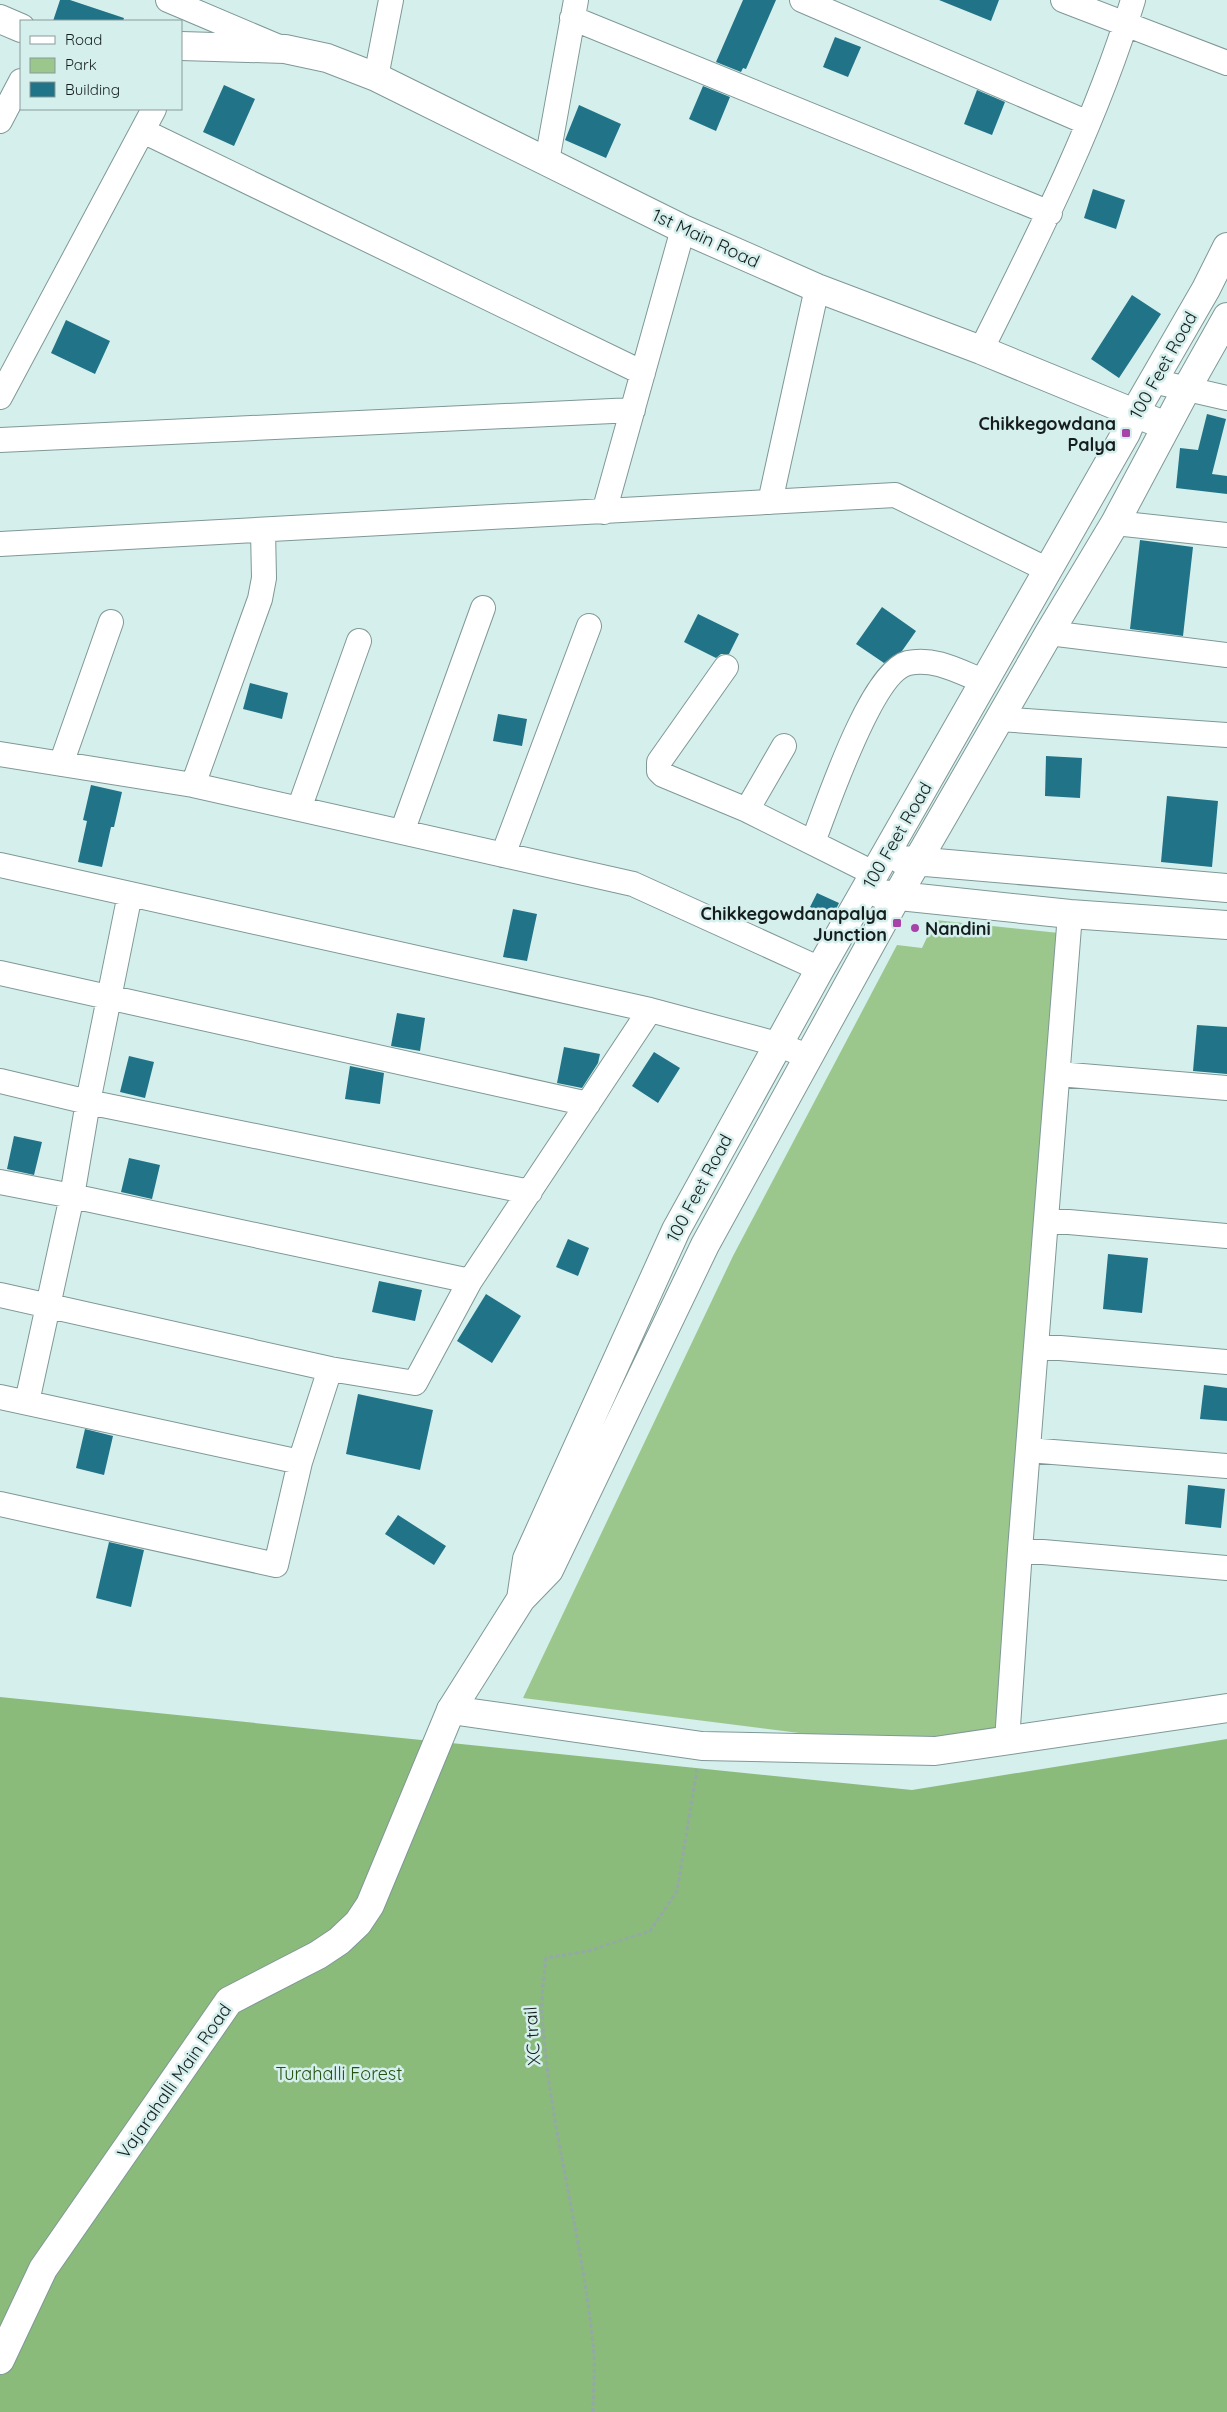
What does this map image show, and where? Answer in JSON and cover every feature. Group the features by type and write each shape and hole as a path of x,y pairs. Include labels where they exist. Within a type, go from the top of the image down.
{"main road":[{"path":"0,20 20,28"},
{"name":"1st Main Road","path":"183,49 285,49 327,58 376,77 683,229 817,288 981,350 1166,426"},
{"name":"100 Feet Road","path":"521,1599 527,1558 676,1230 777,1044 985,682 1126,432 1135,412 1206,289 1227,247"},
{"name":"100 Feet Road","path":"450,1710 521,1599 550,1570 705,1245 897,896 1048,633 1115,523 1166,426 1227,317"},
{"path":"874,875 917,862 1227,888"},
{"path":"874,875 897,896 1070,914 1227,925"},
{"path":"450,1710 702,1746 935,1751 1227,1708"},
{"name":"Vajarahalli Main Road","path":"0,2360 43,2269 228,2001 318,1955 339,1941 358,1923 383,1878 450,1710"}],"street":[{"path":"168,0 285,49"},
{"path":"376,77 392,0"},
{"path":"802,0 1088,123"},
{"path":"1063,0 1227,62"},
{"path":"981,350 1050,213 1088,123 1133,0"},
{"path":"546,161 574,9 1050,213"},
{"path":"0,121 20,82"},
{"path":"0,397 154,110"},
{"path":"143,131 643,372"},
{"path":"604,512 683,229"},
{"path":"770,502 817,288"},
{"path":"1153,381 1227,398"},
{"path":"0,440 633,410"},
{"path":"0,544 895,495 1048,570"},
{"path":"1115,523 1227,535"},
{"path":"192,785 260,599 264,578 263,530"},
{"path":"402,832 483,608"},
{"path":"61,764 111,622"},
{"path":"503,855 589,626"},
{"path":"1048,633 1227,655"},
{"path":"298,809 359,640"},
{"path":"813,842 872,699 898,667 908,663 926,662 944,665 985,682"},
{"path":"726,667 659,762 658,767 662,775 747,810 813,842 874,875"},
{"path":"1000,719 1227,735"},
{"path":"747,810 784,746"},
{"path":"0,754 192,785 633,884 820,968"},
{"path":"0,866 650,1010 777,1044 808,1056"},
{"path":"27,1402 46,1305 72,1196 88,1102 130,894"},
{"path":"1007,1741 1020,1550 1070,914"},
{"path":"0,974 588,1104"},
{"path":"0,1296 330,1369 415,1383 470,1281 650,1010"},
{"path":"1058,1074 1227,1088"},
{"path":"0,1081 88,1102 530,1192"},
{"path":"0,1182 470,1281"},
{"path":"1046,1220 1227,1236"},
{"path":"1036,1346 1227,1362"},
{"path":"0,1504 276,1565 300,1462 330,1369"},
{"path":"0,1396 300,1462"},
{"path":"1028,1450 1227,1466"},
{"path":"1020,1550 1227,1568"}],"path":[{"name":"XC trail","path":"593,2412 594,2356 572,2203 557,2136 547,2066 542,2012 546,1958 588,1951 650,1931 678,1891 691,1801 702,1746"}],"green space":[{"path":"935,920 1059,933 996,1736 917,1748 523,1698 733,1256 897,945 922,948"},
{"name":"Turahalli Forest","path":"0,1697 912,1790 1227,1739 1227,2412 0,2412"}],"building":[{"path":"60,0 70,0 124,18 123,20 53,20"},
{"path":"743,0 776,0 746,69 743,68 741,72 716,62"},
{"path":"939,0 999,0 991,21"},
{"path":"835,37 861,47 848,77 823,67"},
{"path":"224,85 255,99 234,146 203,132"},
{"path":"703,86 730,97 716,131 689,119"},
{"path":"977,90 1005,102 992,135 964,124"},
{"path":"579,105 621,124 606,158 565,140"},
{"path":"1093,189 1125,200 1116,229 1084,218"},
{"path":"1132,295 1161,314 1119,378 1091,359"},
{"path":"66,320 110,341 95,374 51,353"},
{"path":"1207,414 1226,419 1212,474 1227,476 1227,494 1176,488 1180,448 1198,450"},
{"path":"1140,540 1193,547 1183,636 1130,629"},
{"path":"882,607 916,631 902,651 884,663 856,644"},
{"path":"698,614 739,634 729,654 721,654 716,658 684,642"},
{"path":"250,683 288,693 282,719 243,709"},
{"path":"498,714 527,719 522,746 493,741"},
{"path":"1046,756 1082,758 1080,798 1045,796"},
{"path":"91,785 122,792 114,827 111,827 102,867 78,862 87,821 83,820"},
{"path":"1167,796 1218,801 1212,867 1161,862"},
{"path":"817,893 839,903 832,917 810,907"},
{"path":"513,909 537,914 527,961 503,957"},
{"path":"397,1013 425,1018 420,1051 391,1046"},
{"path":"1197,1025 1227,1027 1227,1074 1193,1071"},
{"path":"564,1047 600,1054 598,1063 582,1088 557,1083"},
{"path":"654,1052 680,1068 658,1103 632,1086"},
{"path":"129,1056 154,1062 145,1098 120,1092"},
{"path":"350,1066 384,1073 380,1104 345,1099"},
{"path":"14,1136 42,1142 34,1175 7,1169"},
{"path":"129,1158 160,1165 152,1199 121,1192"},
{"path":"568,1239 589,1248 578,1276 556,1267"},
{"path":"1108,1254 1148,1258 1142,1313 1103,1309"},
{"path":"379,1281 422,1290 415,1321 372,1312"},
{"path":"486,1294 521,1316 492,1363 457,1341"},
{"path":"1204,1385 1227,1388 1227,1421 1200,1419"},
{"path":"358,1394 433,1410 420,1470 346,1454"},
{"path":"85,1429 113,1436 104,1475 76,1468"},
{"path":"1188,1485 1225,1489 1221,1528 1185,1524"},
{"path":"398,1515 446,1546 434,1565 385,1534"},
{"path":"109,1542 144,1550 131,1607 96,1598"}],"place":[{"name":"Chikkegowdana Palya","path":"1126,433"},
{"name":"Chikkegowdanapalya Junction","path":"897,923"},
{"name":"Nandini","path":"915,928"}]}
